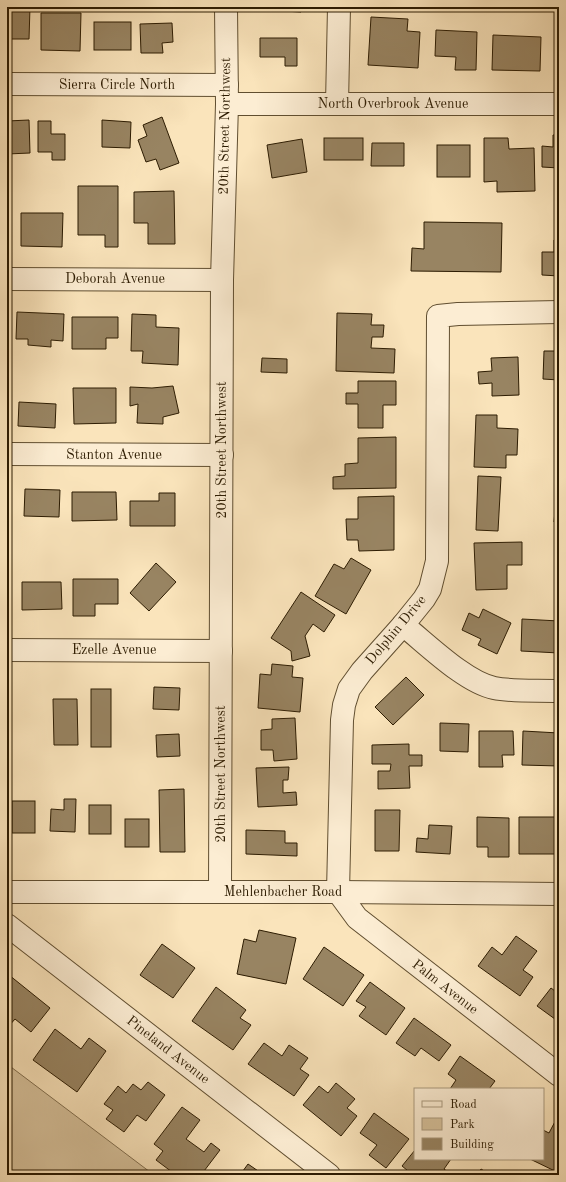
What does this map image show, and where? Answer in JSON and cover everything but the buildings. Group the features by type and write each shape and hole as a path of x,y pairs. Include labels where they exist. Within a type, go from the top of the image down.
{"street":[{"name":"20th Street Northwest","path":"220,892 222,280 227,94 226,7"},
{"path":"337,104 339,7"},
{"name":"Sierra Circle North","path":"7,84 227,94"},
{"name":"North Overbrook Avenue","path":"227,94 337,104 559,104"},
{"name":"Deborah Avenue","path":"7,279 222,280"},
{"name":"Dolphin Drive","path":"338,892 342,720 344,705 349,689 362,671 404,625 424,599 430,588 437,561 438,316 458,314 559,312"},
{"name":"Stanton Avenue","path":"7,454 222,455"},
{"path":"404,625 465,675 493,688 559,691"},
{"name":"Ezelle Avenue","path":"7,650 221,651"},
{"name":"Mehlenbacher Road","path":"7,892 559,894"},
{"name":"Palm Avenue","path":"338,892 357,918 559,1075"},
{"name":"Pineland Avenue","path":"7,925 329,1175"}],"green space":[{"path":"7,1064 154,1175 7,1175"}]}
